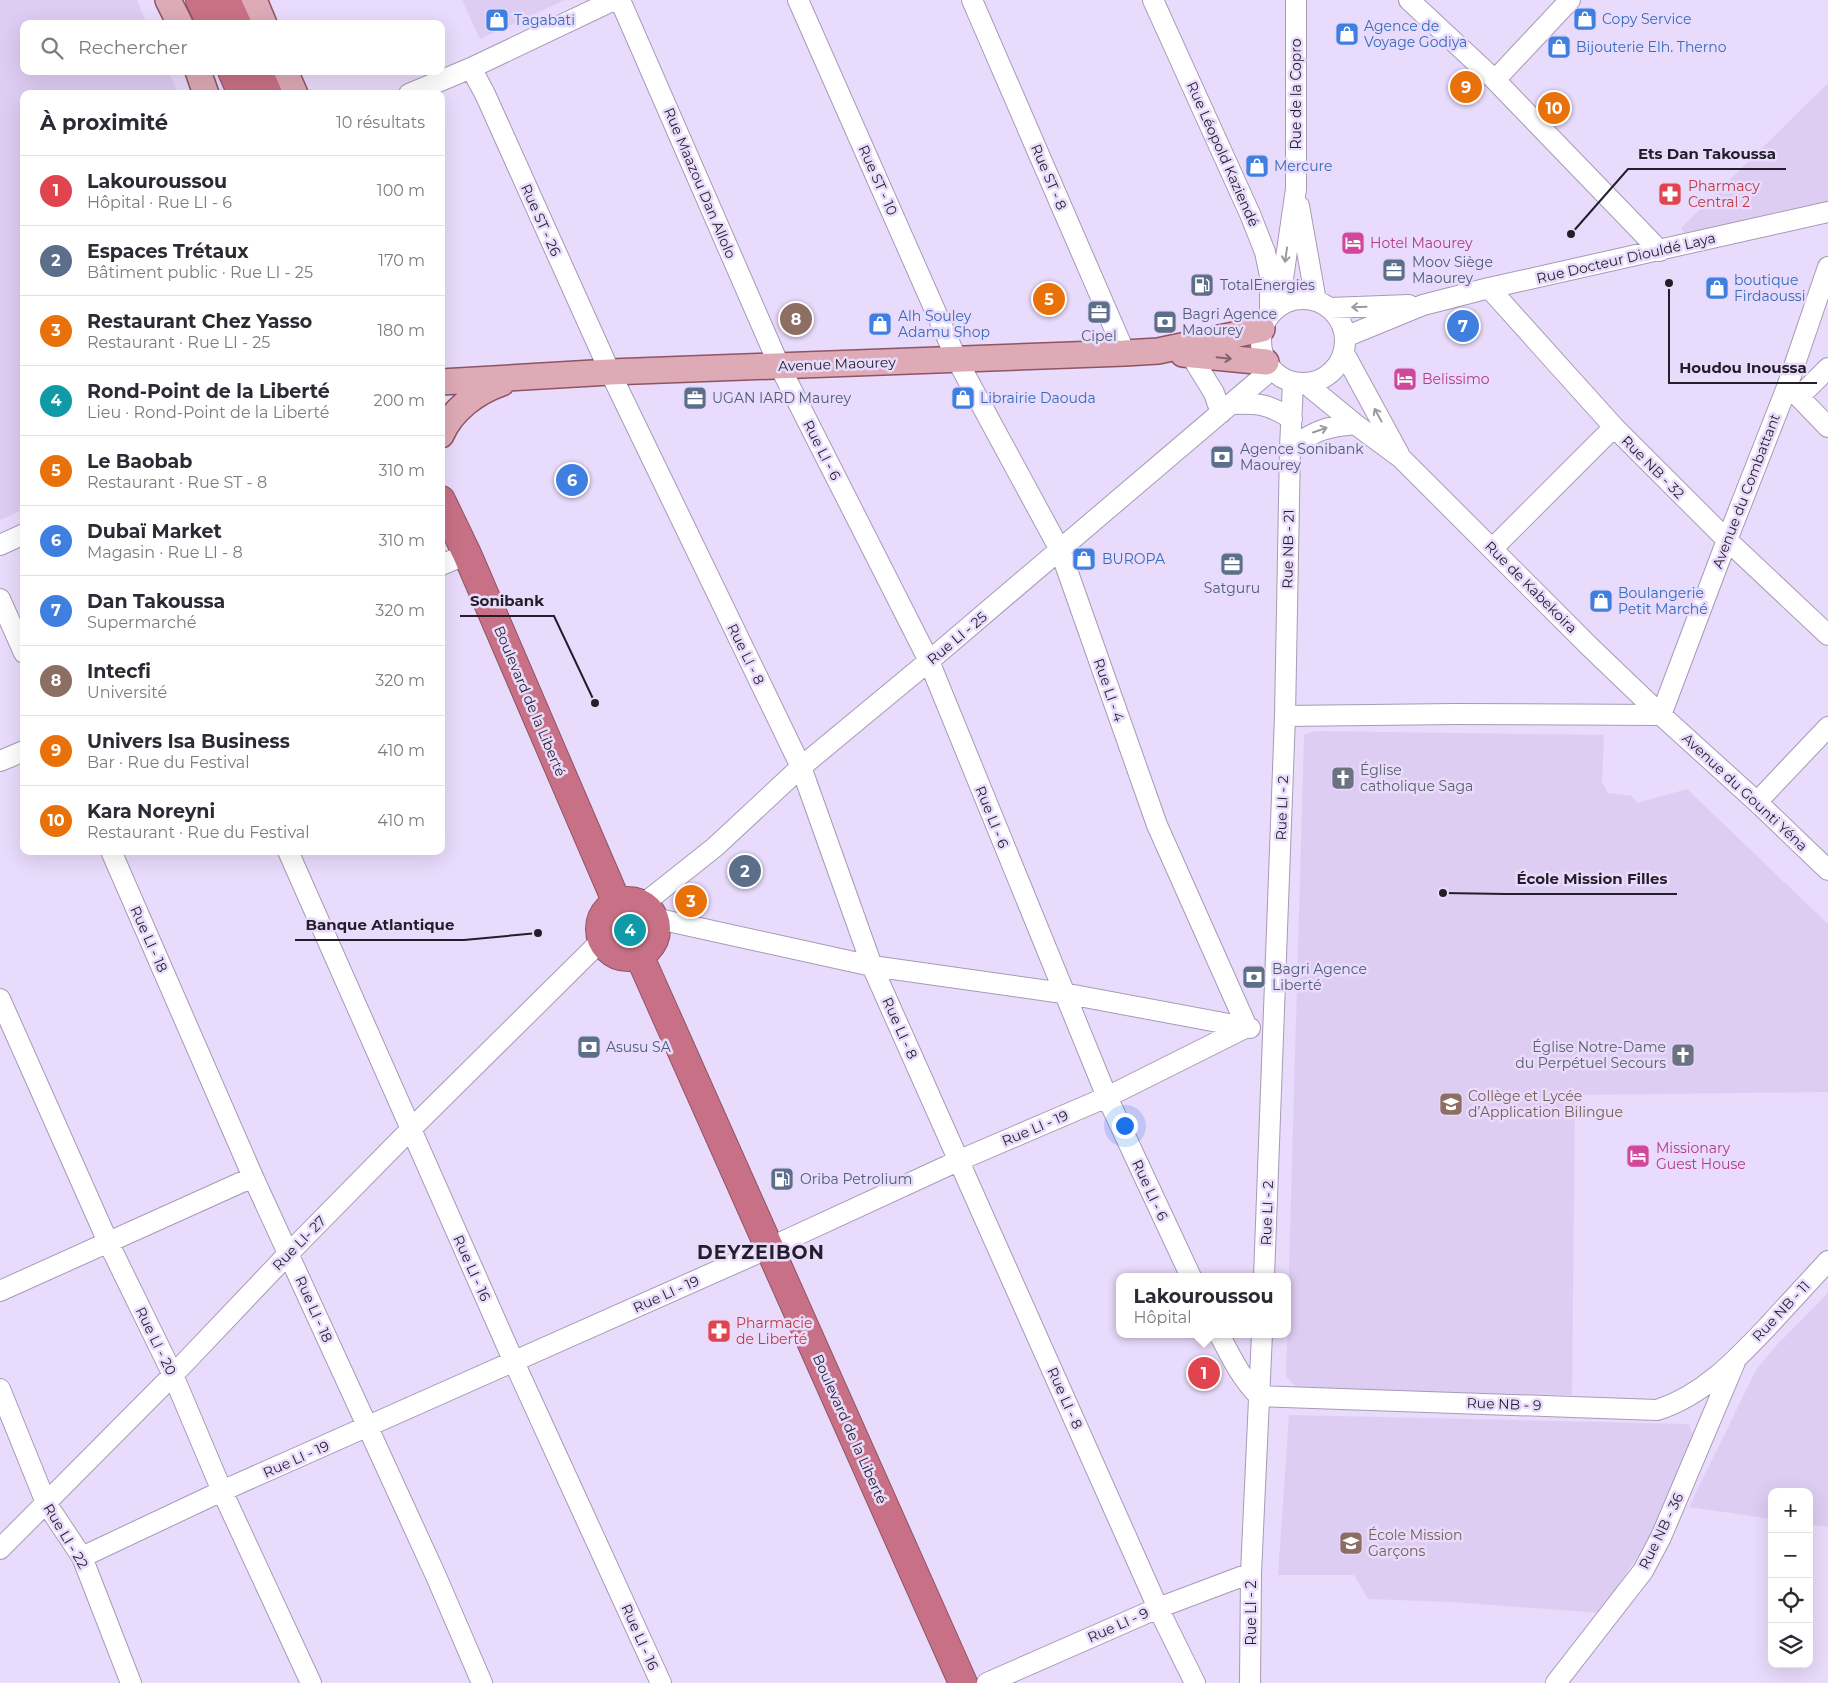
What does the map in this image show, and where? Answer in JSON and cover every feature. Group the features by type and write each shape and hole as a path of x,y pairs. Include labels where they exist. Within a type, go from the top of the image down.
{"highway":[{"path":"200,0 209,20"},
{"path":"226,0 235,20"},
{"path":"234,75 240,90"},
{"path":"260,75 266,90"},
{"name":"Boulevard de la Liberté","path":"445,508 638,909"},
{"path":"609,908 638,909 656,927 656,936 647,951 639,956 622,957 613,954 606,948 599,932 603,915 609,908"},
{"name":"Boulevard de la Liberté","path":"639,956 963,1683"}],"main road":[{"path":"168,0 178,20"},
{"path":"254,0 262,20"},
{"path":"199,75 205,90"},
{"path":"287,75 294,90"},
{"name":"Avenue Maourey","path":"1158,351 1270,317"},
{"name":"Avenue Maourey","path":"445,382 610,372 1125,354 1158,351 1269,366"},
{"name":"Avenue Maourey","path":"445,365 482,370 516,378"},
{"path":"445,426 471,397 489,387 516,378"}],"street":[{"path":"419,90 471,68 614,0"},
{"name":"Rue Maazou Dan Allolo","path":"620,0 779,365"},
{"name":"Rue ST - 10","path":"798,0 958,360"},
{"name":"Rue ST - 8","path":"972,0 1125,354"},
{"name":"Rue Léopold Kaziendé","path":"1153,0 1246,205 1265,252 1270,276 1270,317"},
{"name":"Rue de la Copro","path":"1270,317 1296,189 1296,0"},
{"path":"1409,0 1494,80 1660,251"},
{"path":"1494,80 1570,0"},
{"name":"Rue ST - 26","path":"471,68 485,94 610,372"},
{"name":"Rue de la Copro","path":"1296,189 1323,304"},
{"name":"Rue Docteur Diouldé Laya","path":"1345,345 1424,305 1489,288 1828,212"},
{"name":"Avenue du Combattant","path":"1661,715 1726,540 1793,392 1822,304 1828,267"},
{"name":"Rue NB - 32","path":"1489,288 1614,427 1726,540 1828,635"},
{"path":"1303,299 1323,304 1338,316 1343,326 1345,345 1340,363 1333,371 1320,380 1299,383 1281,378 1269,366 1262,351 1261,340 1270,317 1290,300 1303,299"},
{"name":"Rue Docteur Diouldé Laya","path":"1323,304 1424,305"},
{"name":"Rue de Kabekoira","path":"1345,345 1401,458"},
{"path":"1190,354 1214,393 1226,408 1252,403 1267,406 1292,419"},
{"name":"Rue LI - 4","path":"958,360 1060,550 1156,825 1247,1027"},
{"name":"Rue LI - 6","path":"779,365 930,662 1106,1097 1189,1273"},
{"name":"Rue LI - 25","path":"638,909 715,847 801,767 930,662 1226,408 1269,366"},
{"path":"1828,368 1793,392 1828,428"},
{"name":"Rue LI - 8","path":"610,372 801,767 872,966 1158,1608 1194,1683"},
{"name":"Rue de Kabekoira","path":"1299,383 1401,458 1661,715"},
{"name":"Rue NB - 21","path":"1285,716 1290,448 1292,419 1299,383"},
{"path":"1290,448 1312,433 1331,426 1355,424"},
{"path":"1492,549 1614,427"},
{"path":"0,545 20,536"},
{"path":"445,563 467,554"},
{"path":"0,599 20,644"},
{"path":"1285,716 1455,714 1661,715"},
{"name":"Avenue du Gounti Yéna","path":"1661,715 1757,802 1828,870"},
{"name":"Rue LI - 2","path":"1264,1273 1285,716"},
{"path":"1757,802 1828,727"},
{"path":"0,761 20,753"},
{"name":"Rue LI - 18","path":"113,855 253,1177 436,1576 482,1683"},
{"name":"Rue LI - 16","path":"290,855 514,1362 661,1683"},
{"path":"638,909 872,966 1063,994 1247,1027 1273,1036"},
{"name":"Rue LI- 27","path":"0,1549 173,1376 288,1254 411,1129 602,940"},
{"name":"Rue LI - 20","path":"0,999 108,1242 173,1376 222,1491 311,1683"},
{"name":"Rue LI - 19","path":"82,1557 222,1491 368,1428 770,1248 960,1160 1106,1097 1247,1027"},
{"path":"0,1291 253,1177"},
{"name":"Rue NB - 11","path":"1735,1362 1828,1261"},
{"path":"1221,1338 1237,1369 1259,1396"},
{"name":"Rue LI - 2","path":"1250,1683 1251,1573 1262,1338"},
{"name":"Rue NB - 9","path":"1259,1396 1657,1410 1674,1404 1694,1393 1735,1362"},
{"name":"Rue NB - 36","path":"1556,1683 1643,1571 1661,1537 1735,1362"},
{"name":"Rue LI - 22","path":"0,1389 46,1503 82,1557 131,1683"},
{"name":"Rue LI - 9","path":"987,1683 1158,1608 1251,1573"}],"shaded area":[{"path":"0,0 137,0 145,20 20,20 20,75 170,75 177,90 20,90 20,511 0,520"},
{"name":"Tagabati","path":"462,0 565,0 480,39"},
{"path":"1828,83 1828,204 1687,237 1681,228"},
{"path":"1314,731 1604,735 1602,782 1608,793 1632,796 1637,803 1687,789 1828,924 1828,1092 1575,1095 1572,1395 1300,1392 1286,1376 1287,1338 1291,1338 1291,1273 1289,1273 1304,735"},
{"path":"1828,1293 1828,1527 1813,1525 1813,1488 1768,1488 1768,1518 1689,1507 1756,1370 1773,1349"},
{"path":"1289,1415 1689,1424 1693,1436 1653,1533 1600,1613 1454,1602 1368,1599 1354,1575 1278,1575"}],"place":[{"name":"Copy Service","path":"1585,19"},
{"name":"Tagabati","path":"497,20"},
{"name":"Agence de Voyage Godiya","path":"1347,34"},
{"name":"Bijouterie Elh. Therno","path":"1559,47"},
{"name":"Univers Isa Business","path":"1466,87"},
{"name":"Kara Noreyni","path":"1554,108"},
{"name":"Mercure","path":"1257,166"},
{"name":"Pharmacy Central 2","path":"1670,194"},
{"name":"Ets Dan Takoussa","path":"1571,234"},
{"name":"Hotel Maourey","path":"1353,243"},
{"name":"Moov Siège Maourey","path":"1394,270"},
{"name":"Houdou Inoussa","path":"1669,283"},
{"name":"TotalEnergies","path":"1202,285"},
{"name":"boutique Firdaoussi","path":"1717,288"},
{"name":"Le Baobab","path":"1049,299"},
{"name":"Cipel","path":"1099,312"},
{"name":"Intecfi","path":"796,319"},
{"name":"Bagri Agence Maourey","path":"1165,322"},
{"name":"Alh Souley Adamu Shop","path":"880,324"},
{"name":"Dan Takoussa","path":"1463,326"},
{"name":"Belissimo","path":"1405,379"},
{"name":"UGAN IARD Maurey","path":"695,398"},
{"name":"Librairie Daouda","path":"963,398"},
{"name":"Agence Sonibank Maourey","path":"1222,457"},
{"name":"Dubaï Market","path":"572,480"},
{"name":"BUROPA","path":"1084,559"},
{"name":"Satguru","path":"1232,564"},
{"name":"Boulangerie Petit Marché","path":"1601,601"},
{"name":"Sonibank","path":"595,703"},
{"name":"Église catholique Saga","path":"1343,778"},
{"name":"Espaces Trétaux","path":"745,871"},
{"name":"École Mission Filles","path":"1443,893"},
{"name":"Restaurant Chez Yasso","path":"691,901"},
{"name":"Rond-Point de la Liberté","path":"630,930"},
{"name":"Banque Atlantique","path":"538,933"},
{"name":"Bagri Agence Liberté","path":"1254,977"},
{"name":"Asusu SA","path":"589,1047"},
{"name":"Église Notre-Dame du Perpétuel Secours","path":"1683,1055"},
{"name":"Collège et Lycée d’Application Bilingue","path":"1451,1104"},
{"name":"Missionary Guest House","path":"1638,1156"},
{"name":"Oriba Petrolium","path":"782,1179"},
{"name":"Pharmacie de Liberté","path":"719,1331"},
{"name":"Lakouroussou","path":"1204,1373"},
{"name":"École Mission Garçons","path":"1351,1543"}],"district":[{"name":"DEYZEIBON","path":"761,1252"}]}
